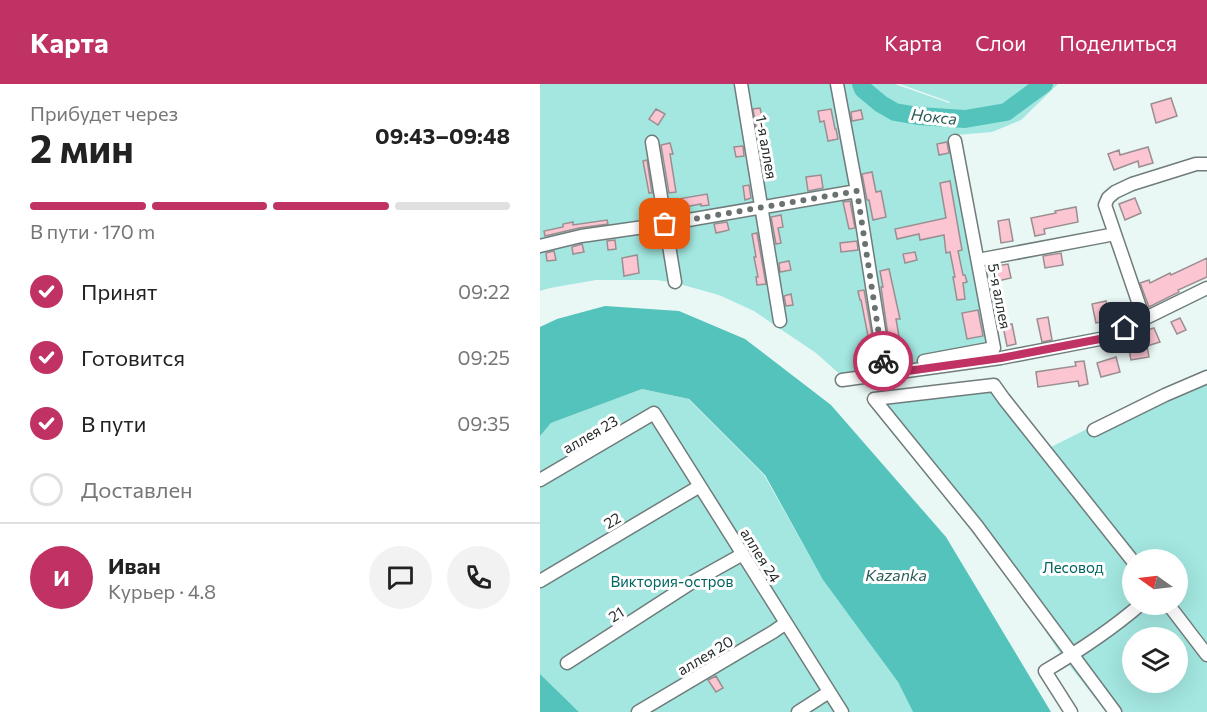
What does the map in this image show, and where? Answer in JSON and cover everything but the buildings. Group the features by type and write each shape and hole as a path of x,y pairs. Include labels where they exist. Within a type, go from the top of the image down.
{"street":[{"name":"1-я аллея","path":"741,84 780,321"},
{"path":"837,84 857,191 885,371"},
{"name":"5-я аллея","path":"885,371 994,348 955,141"},
{"path":"652,142 675,282"},
{"path":"1144,319 1105,205 1108,198 1115,192 1132,184 1180,168 1207,164"},
{"path":"540,246 581,236 857,191"},
{"path":"982,259 1115,234"},
{"path":"842,380 885,371 1001,358 1105,338 1207,288"},
{"path":"1094,430 1207,377"},
{"path":"1115,712 977,526 874,399 994,385 1123,549"},
{"name":"аллея 23","path":"540,480 654,413"},
{"name":"аллея 24","path":"654,413 842,712"},
{"name":"22","path":"540,581 700,486"},
{"name":"21","path":"567,663 691,583 743,555"},
{"path":"1071,712 1045,671 1117,625 1128,615"},
{"path":"1176,615 1207,655"},
{"name":"аллея 20","path":"638,712 786,623"},
{"path":"798,712 830,692"}],"green space":[{"path":"540,84 895,84 949,103 900,84 1058,84 1021,120 992,132 956,135 997,350 843,377 816,353 754,311 719,295 657,280 596,280 540,291"},
{"name":"Лесовод","path":"1207,369 1207,712 1106,712 1062,656 973,523 868,397 997,382 1051,447"},
{"name":"Виктория-остров","path":"642,389 688,399 764,475 823,580 898,682 913,712 579,712 540,674 540,436 551,423"}],"water":[{"name":"Kazanka","path":"605,306 679,311 745,339 831,405 946,537 1051,712 913,712 898,682 823,580 765,475 689,399 642,389 551,423 540,436 540,327 557,319"},
{"path":"540,674 579,712 540,712"}],"waterway":[{"name":"Нокса","path":"861,84 863,89 881,104 895,112 965,119 1006,112 1044,84"}],"way so far":[{"path":"665,224 857,191 883,361"}],"route":[{"path":"883,361 886,374 1001,358 1105,338 1125,328"}]}
